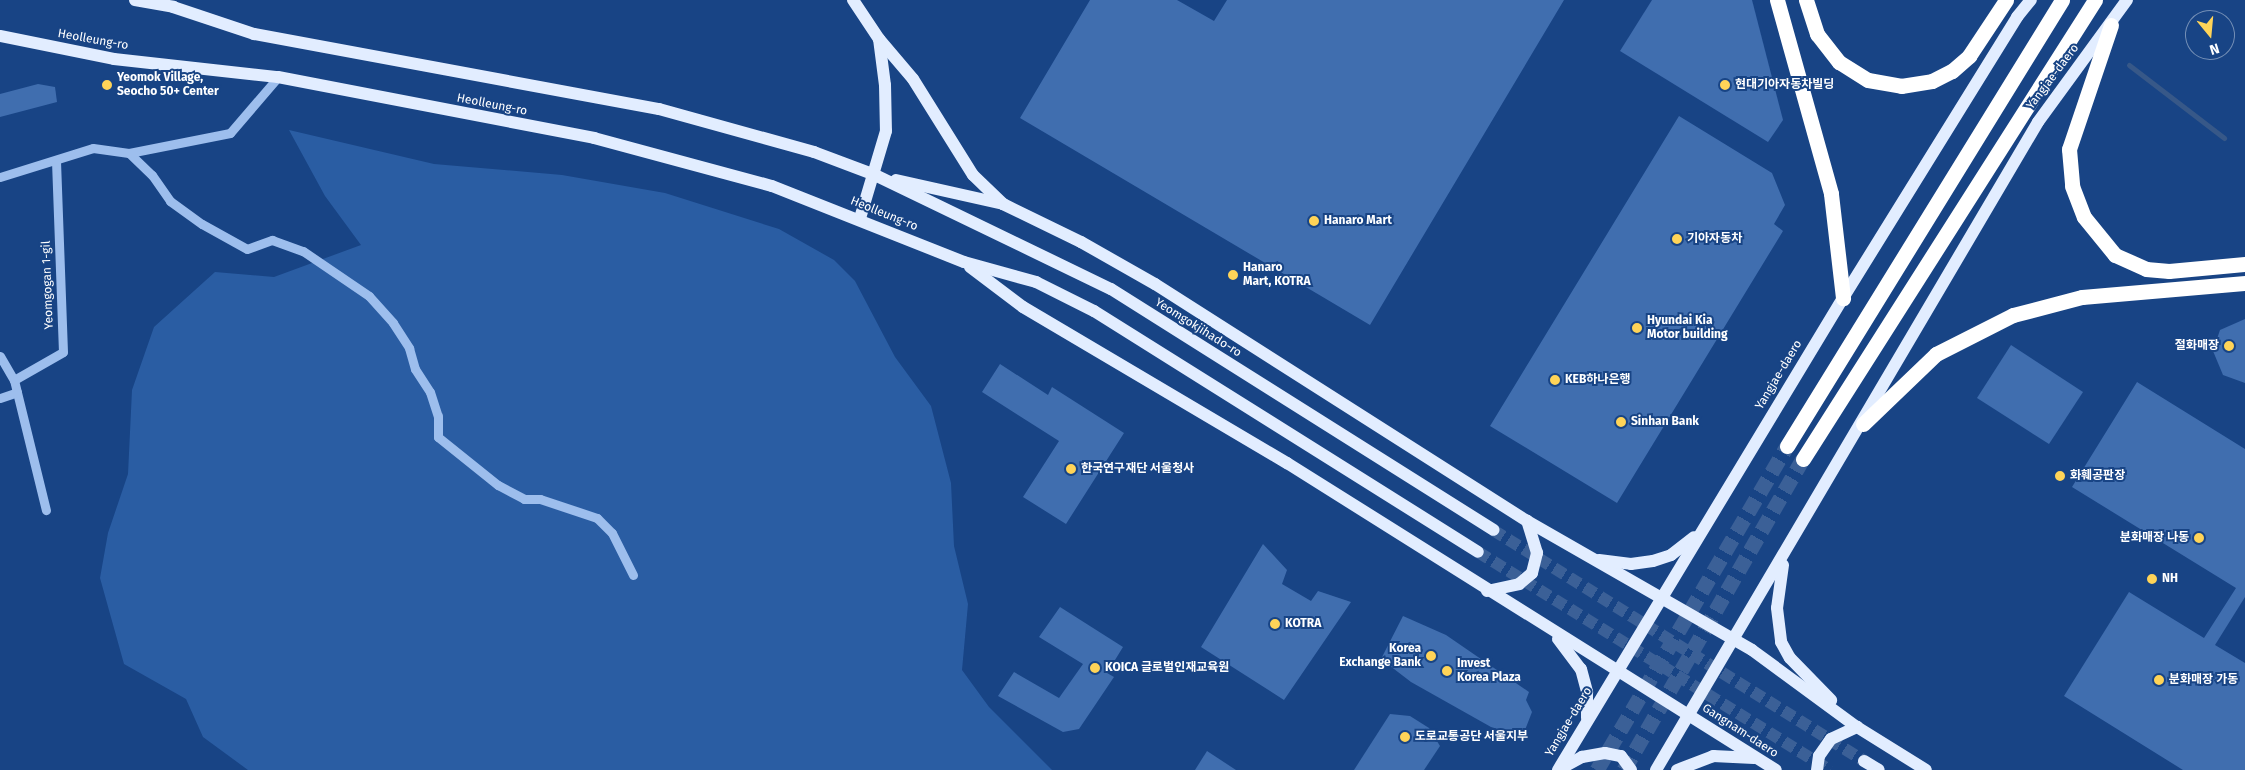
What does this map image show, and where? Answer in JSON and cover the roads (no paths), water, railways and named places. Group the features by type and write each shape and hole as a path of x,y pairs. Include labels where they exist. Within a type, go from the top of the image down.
{"highway":[{"path":"1777,0 1831,194 1843,298"},
{"path":"1806,0 1817,34 1839,62 1874,82 1908,86 1939,79 1969,56 2006,0"},
{"path":"1787,446 2062,0"},
{"name":"Yangjae-daero","path":"1803,459 2094,0"},
{"path":"2111,25 2069,149 2072,186 2084,217 2115,255 2146,269 2169,271 2245,264"},
{"path":"1863,424 1936,354 2014,315 2082,298 2245,283"}],"main road":[{"path":"135,0 173,7 254,34 659,109 814,152 874,175 1003,204 1081,242 1155,284 1527,521 1734,640 1857,727 1926,770"},
{"path":"853,0 879,39 913,79 973,175 1003,204"},
{"path":"2017,17 2024,0"},
{"name":"Yangjae-daero","path":"1559,770 1617,670 1843,298 2017,17 2031,0"},
{"name":"Yangjae-daero","path":"1656,770 1863,424 1899,356 2038,122 2111,25 2127,0"},
{"name":"Heolleung-ro","path":"0,36 114,59 278,77 594,138 772,186 860,218 964,262"},
{"path":"860,218 886,131 879,39"},
{"name":"Yeomgokjihado-ro","path":"874,175 1111,289 1493,530"},
{"path":"964,262 1036,282 1094,311 1478,552"},
{"name":"Gangnam-daero","path":"964,262 1023,307 1287,463 1487,591 1690,714 1776,770"},
{"path":"1487,591 1513,587 1532,573 1537,553 1527,521"},
{"path":"1803,525 1787,551 1780,582 1777,617 1781,642 1798,668 1857,727"},
{"path":"1587,557 1620,564 1653,561 1671,555 1704,529"},
{"path":"1543,626 1581,669 1588,699 1587,722"},
{"path":"1817,770 1820,756 1831,739 1857,727"},
{"path":"1559,770 1582,757 1605,752 1621,756 1631,770"},
{"path":"1677,770 1713,756 1760,759"},
{"path":"1864,761 1879,770"}],"street":[{"path":"0,177 93,148 129,153 230,134 278,77"},
{"path":"129,153 152,175 170,201 202,224 247,249 272,240 303,251 369,296 393,322 409,348 415,369 430,392 438,438 498,485 524,499 540,499 598,518 612,533 633,574"},
{"name":"Yeomgogan 1-gil","path":"14,380 63,352 56,160"},
{"path":"0,356 14,380 18,392 46,510"},
{"path":"0,398 18,392"}],"waterway":[{"path":"2129,65 2224,138"}],"tunnel":[{"path":"1597,770 1787,446"},
{"path":"1624,770 1803,459"},
{"path":"1493,530 1864,761"},
{"path":"1478,552 1830,770"}],"place":[{"name":"Yeomok Village, Seocho 50+ Center","path":"107,85"},
{"name":"현대기아자동차빌딩","path":"1725,85"},
{"name":"Hanaro Mart","path":"1314,221"},
{"name":"기아자동차","path":"1677,239"},
{"name":"Hanaro Mart, KOTRA","path":"1233,275"},
{"name":"Hyundai Kia Motor building","path":"1637,328"},
{"name":"절화매장","path":"2229,346"},
{"name":"KEB하나은행","path":"1555,380"},
{"name":"Sinhan Bank","path":"1621,422"},
{"name":"한국연구재단 서울청사","path":"1071,469"},
{"name":"화훼공판장","path":"2060,476"},
{"name":"분화매장 나동","path":"2199,538"},
{"name":"NH","path":"2152,579"},
{"name":"KOTRA","path":"1275,624"},
{"name":"Korea Exchange Bank","path":"1431,656"},
{"name":"KOICA 글로벌인재교육원","path":"1095,668"},
{"name":"Invest Korea Plaza","path":"1447,671"},
{"name":"분화매장 가동","path":"2159,680"},
{"name":"도로교통공단 서울지부","path":"1405,737"}]}
